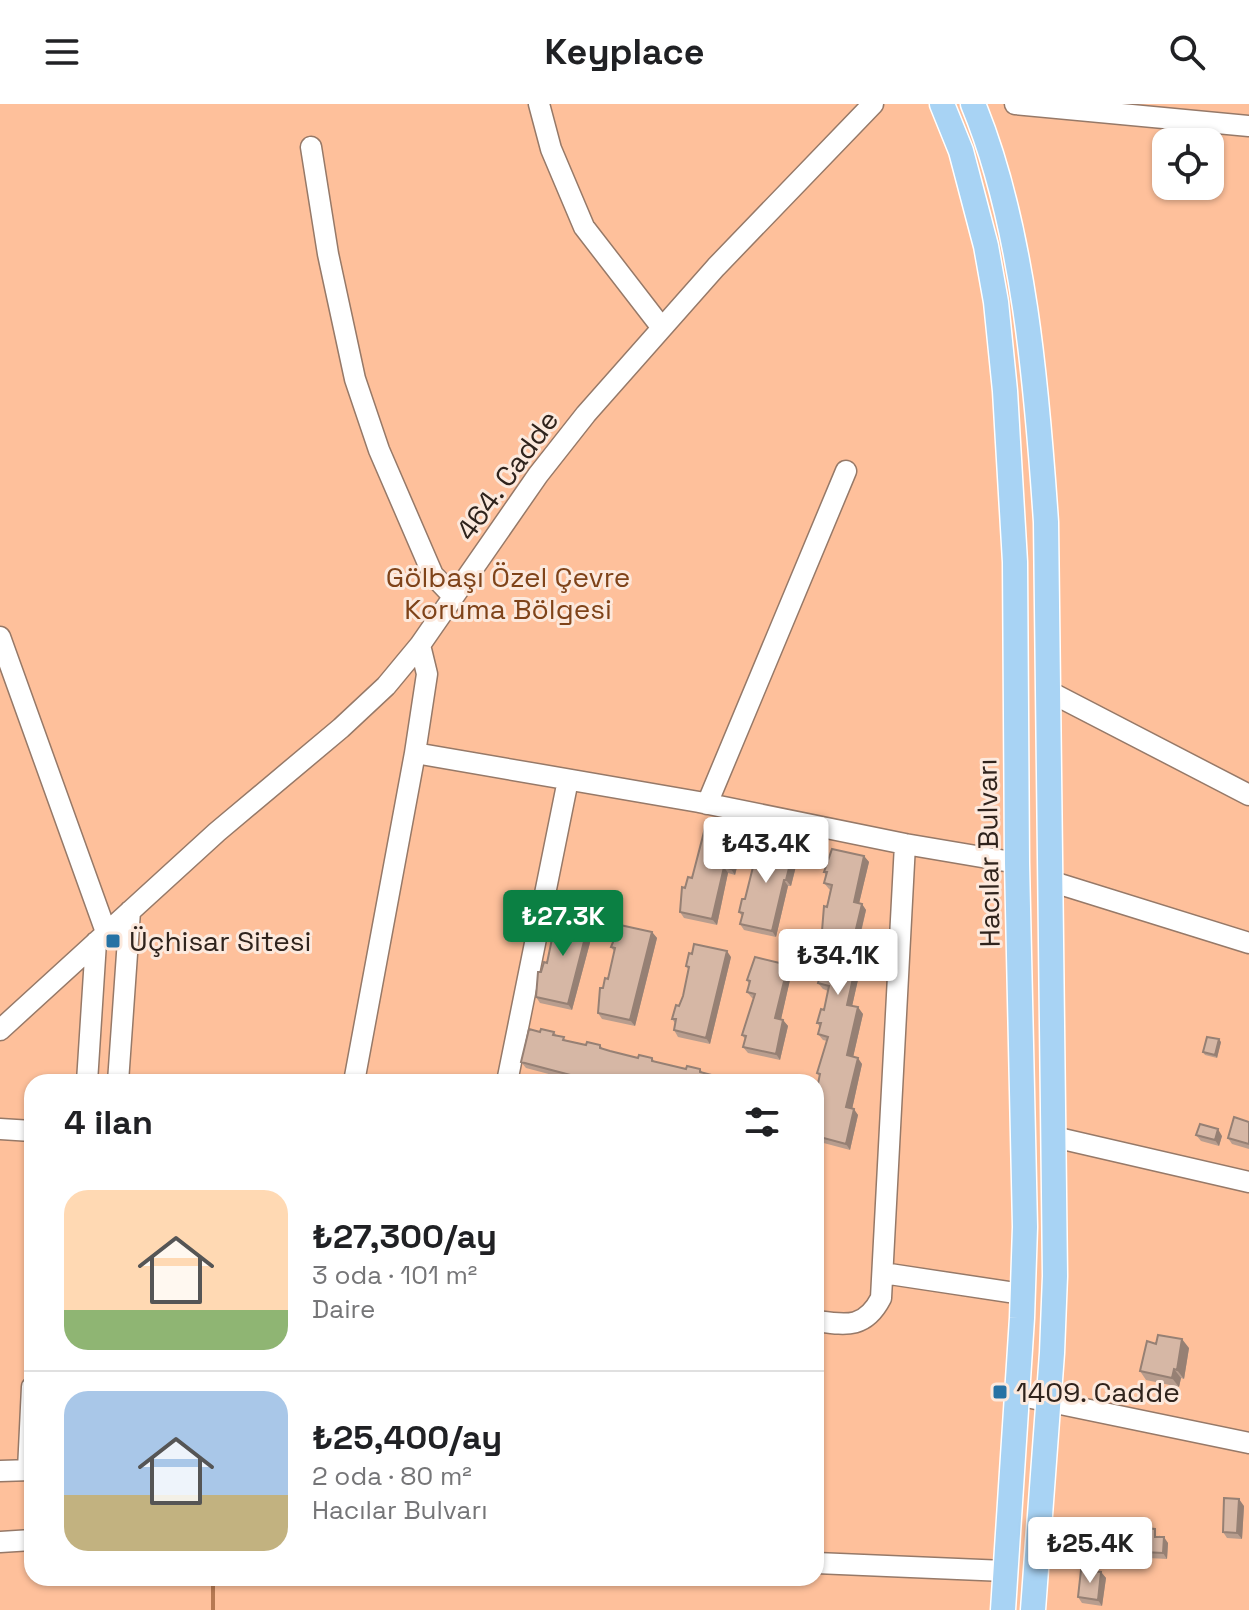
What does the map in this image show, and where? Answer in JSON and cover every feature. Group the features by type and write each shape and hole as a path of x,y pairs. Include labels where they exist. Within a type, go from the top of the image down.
{"main road":[{"name":"Hacılar Bulvarı","path":"942,104 961,151 986,246 996,302 1005,391 1015,562 1017,863 1024,1119 1022,1294 1003,1610"},
{"path":"973,104 987,141 1008,220 1036,403 1046,522 1054,1289 1033,1610"}],"street":[{"path":"539,104 551,149 584,227 662,328"},
{"name":"464. Cadde","path":"0,1030 130,911 367,704 401,669 538,475 586,414 716,267 873,104"},
{"path":"1015,104 1226,114 1249,126"},
{"path":"311,147 328,254 355,379 379,450 433,575 453,596"},
{"path":"707,804 846,471"},
{"path":"0,637 101,937 88,1074"},
{"path":"355,1074 427,674 420,645"},
{"path":"1048,691 1249,795"},
{"path":"415,753 1017,863"},
{"path":"509,1074 568,780"},
{"path":"824,1322 844,1324 862,1321 875,1310 881,1298 905,844"},
{"path":"1050,881 1249,943"},
{"path":"119,1074 130,911"},
{"path":"0,1129 24,1130"},
{"path":"1054,1137 1249,1182"},
{"path":"883,1273 1022,1294"},
{"path":"1017,1395 1249,1443"},
{"path":"0,1471 24,1470"},
{"path":"0,1542 24,1540"},
{"path":"824,1563 1005,1571"}],"green space":[{"name":"Gölbaşı Özel Çevre Koruma Bölgesi","path":"0,104 1249,104 1249,1610 0,1610"}],"building":[{"path":"705,828 739,837 731,869 724,867 712,919 680,912 682,887 685,888 688,877 692,878"},
{"path":"760,839 794,848 772,931 740,924 742,899 745,899"},
{"path":"832,849 864,856 854,902 862,904 850,954 858,956 847,1005 858,1007 847,1055 858,1058 846,1107 854,1109 846,1144 824,1138 824,1074 817,1073 828,1037 818,1034 821,1023 817,1023 821,1009 824,1010 829,986 818,983 821,972 817,971 830,933 822,931 824,906 827,907 832,885 824,883 827,872 824,872"},
{"path":"558,911 590,918 568,1004 536,997 538,972 541,972 544,962 547,963 553,934 550,934"},
{"path":"620,925 652,932 630,1020 598,1013 600,988 603,988 605,978 608,979 615,948 611,947"},
{"path":"694,944 727,951 706,1038 674,1030 676,1019 672,1019 676,1005 679,1006 683,996 689,967 686,966"},
{"path":"755,957 788,965 775,1018 783,1020 776,1054 743,1047 746,1036 742,1035 755,994 747,992 750,981 747,980"},
{"path":"529,1029 540,1032 541,1029 564,1037 563,1040 600,1045 600,1048 638,1058 639,1055 652,1058 652,1061 686,1069 687,1066 700,1069 700,1072 708,1074 567,1074 521,1062"},
{"path":"1207,1037 1219,1039 1215,1055 1203,1052"},
{"path":"1234,1117 1249,1122 1249,1144 1228,1138"},
{"path":"1200,1124 1218,1129 1215,1140 1196,1135"},
{"path":"1158,1335 1182,1339 1177,1370 1174,1369 1172,1378 1140,1371 1147,1341 1156,1344"},
{"path":"1224,1498 1239,1499 1237,1533 1223,1532"},
{"path":"1145,1528 1155,1529 1155,1537 1164,1537 1163,1553 1143,1552"},
{"path":"1081,1570 1101,1572 1098,1600 1078,1597"}],"waterway":[{"path":"213,1586 213,1610"}],"place":[{"name":"Üçhisar Sitesi","path":"113,941"},
{"name":"1409. Cadde","path":"1000,1392"}]}
